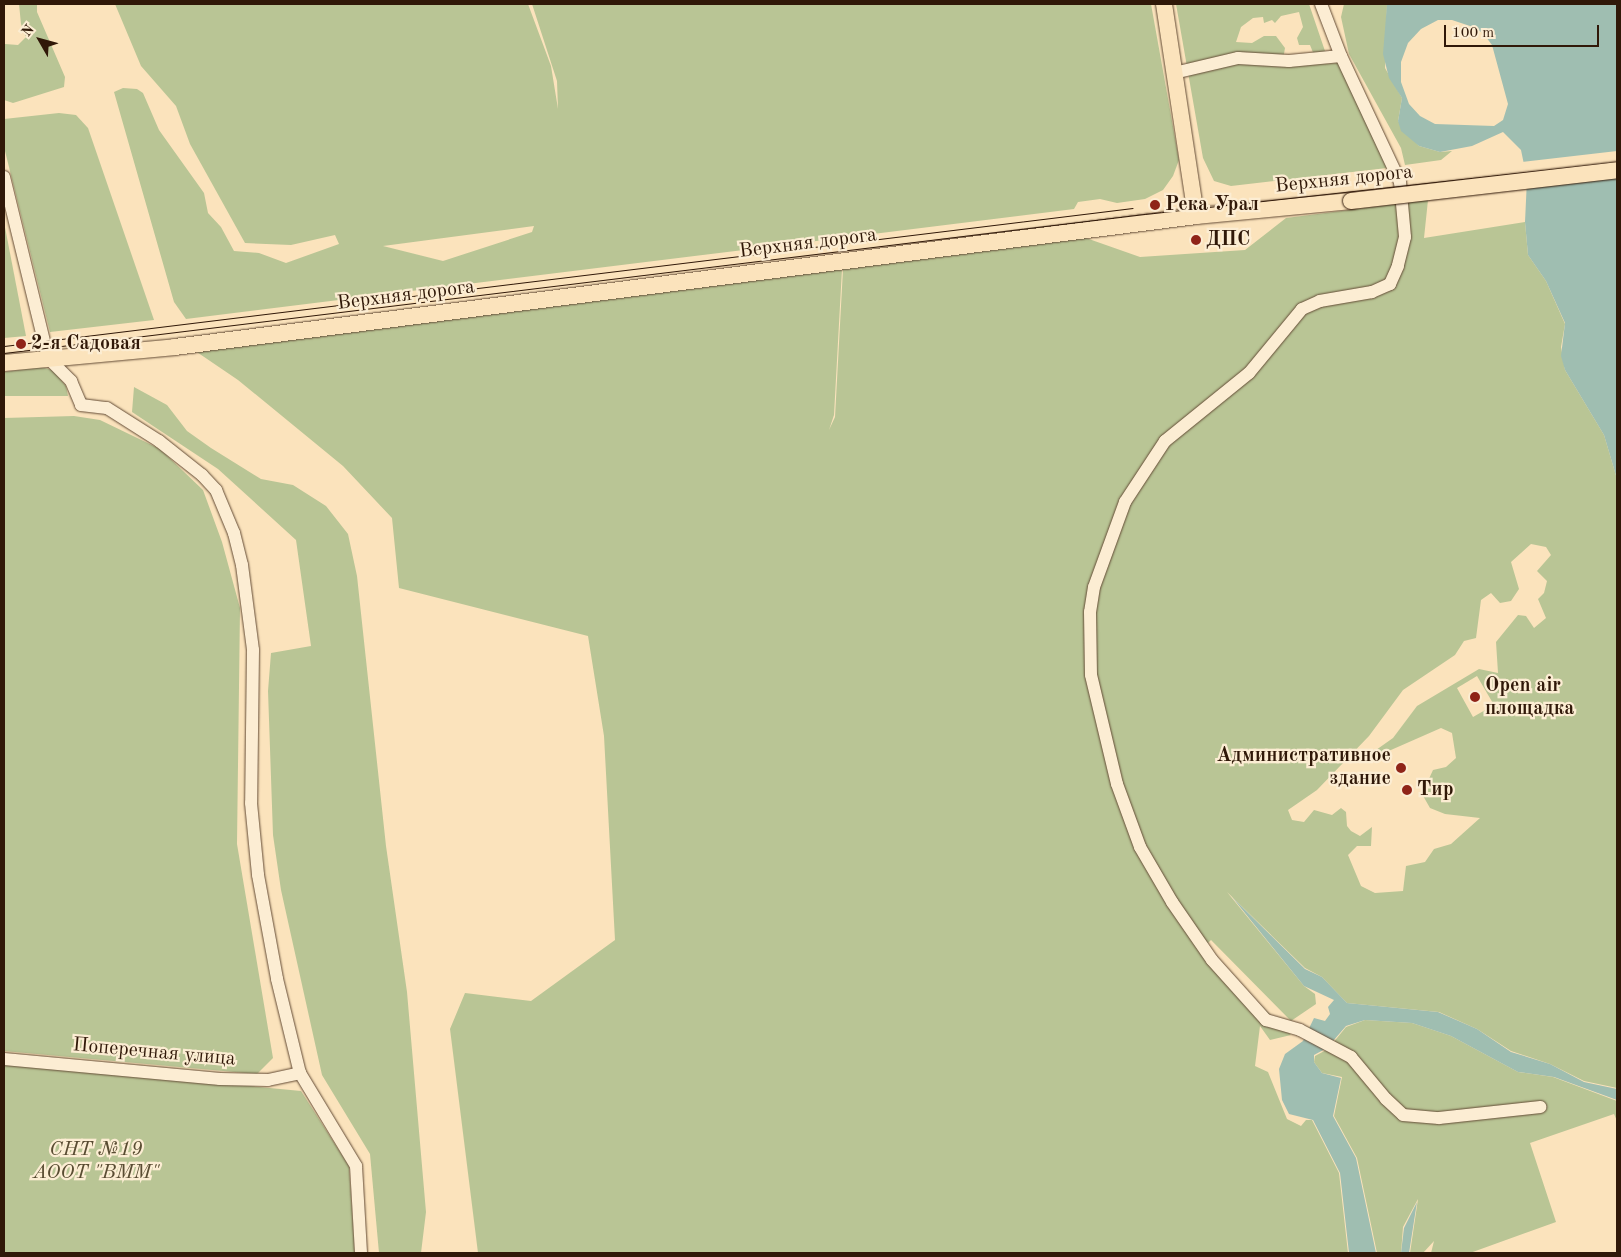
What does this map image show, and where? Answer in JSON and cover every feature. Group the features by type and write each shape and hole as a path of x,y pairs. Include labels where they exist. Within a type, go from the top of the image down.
{"main road":[{"path":"1164,4 1196,216"},
{"name":"Верхняя дорога","path":"4,363 175,347 1196,216 1351,201 1617,170"}],"street":[{"path":"1321,4 1341,56 1400,182 1405,238 1394,275 1390,284 1372,292 1320,301 1302,309 1248,373 1165,441 1145,468 1112,532 1094,587 1090,612 1090,675 1118,784 1140,847 1172,902 1212,960 1266,1020 1300,1030 1351,1057 1386,1099 1403,1115 1439,1118 1540,1107"},
{"path":"1174,73 1238,58 1289,61 1341,56"},
{"path":"4,177 48,358 72,381 81,405 107,408 159,441 202,475 216,490 234,534 242,564 253,650 251,803 258,875 277,979 300,1073 356,1166 361,1253"},
{"name":"Поперечная улица","path":"4,1060 220,1079 268,1080 300,1073"}],"green space":[{"path":"19,4 37,4 37,12 65,77 64,87 13,103 4,100 4,40 5,44 18,45 26,37 21,24"},
{"path":"115,4 528,4 551,66 558,109 557,81 532,4 1151,4 1179,160 1173,176 1163,190 1145,199 1117,203 1100,199 1078,202 1074,209 186,319 174,302 114,92 123,88 137,89 143,93 159,130 204,193 208,213 221,227 234,251 259,253 286,263 339,244 335,235 291,245 245,243 190,144 176,106 141,66","holes":["534,226 532,232 443,261 383,246"]},
{"path":"1176,4 1309,4 1326,54 1314,55 1310,45 1299,45 1297,38 1303,27 1299,12 1281,16 1275,23 1272,20 1264,23 1263,17 1253,18 1241,27 1236,42 1252,43 1264,36 1276,36 1285,48 1282,65 1339,63 1387,168 1231,186 1214,181 1203,158"},
{"path":"1344,4 1387,4 1385,68 1402,98 1398,121 1419,146 1440,152 1452,151 1441,160 1405,165 1401,148 1349,54 1341,17"},
{"path":"59,113 76,115 88,128 154,320 50,332 4,147 4,119"},
{"path":"1428,200 1424,238 1525,222 1528,255 1546,281 1565,324 1561,347 1565,370 1604,435 1617,479 1617,1088 1584,1081 1550,1064 1511,1051 1477,1029 1439,1012 1347,1003 1322,977 1305,968 1227,892 1304,986 1315,994 1316,1004 1291,1021 1211,940 1203,948 1291,1035 1270,1040 1260,1026 1255,1066 1268,1072 1287,1119 1301,1126 1306,1120 1312,1120 1339,1173 1348,1253 478,1253 450,1029 465,993 531,1001 615,940 604,736 588,636 399,588 392,518 343,466 238,380 188,346 842,269 834,415 829,430 835,417 843,269 1086,238 1140,257 1245,250 1286,218","holes":["1531,544 1546,547 1551,555 1537,571 1547,581 1544,593 1538,599 1546,618 1534,628 1526,616 1518,615 1496,642 1498,673 1479,669 1417,706 1393,738 1376,750 1375,757 1441,728 1452,733 1456,758 1446,767 1433,770 1422,794 1430,808 1445,814 1480,818 1451,844 1434,849 1425,862 1406,866 1403,891 1375,893 1361,886 1348,855 1357,846 1371,846 1372,827 1360,836 1351,831 1347,826 1346,812 1341,808 1332,815 1314,810 1304,822 1292,820 1288,810 1317,790 1369,736 1403,690 1455,655 1464,641 1476,638 1481,600 1491,593 1500,603 1511,601 1519,589 1511,562","1477,676 1494,705 1473,717 1457,688"]},
{"path":"4,222 26,336 4,338"},
{"path":"41,367 53,370 66,386 68,396 4,396 4,372"},
{"path":"134,387 167,405 187,431 261,479 293,485 326,506 348,534 357,576 386,846 407,992 426,1212 421,1253 379,1253 370,1154 322,1075 281,890 273,835 268,691 271,653 311,646 296,540 218,469 132,412"},
{"path":"74,416 100,420 160,449 203,490 222,542 240,608 237,844 273,1058 257,1074 4,1051 4,418"},
{"path":"1365,1020 1412,1023 1451,1036 1518,1072 1553,1077 1617,1101 1617,1121 1614,1114 1530,1143 1556,1222 1470,1253 1431,1253 1434,1241 1423,1253 1410,1253 1418,1199 1403,1227 1401,1253 1377,1253 1357,1158 1334,1116 1342,1077 1322,1073 1314,1062 1315,1056 1328,1049 1346,1027"},
{"name":"СНТ №19 АООТ \"ВММ\"","path":"4,1062 301,1091 349,1166 355,1253 4,1253"}],"shaded area":[{"path":"1387,4 1617,4 1617,479 1604,435 1565,370 1561,356 1565,323 1546,281 1528,255 1525,222 1527,179 1521,150 1503,132 1472,146 1440,152 1419,146 1401,131 1398,121 1402,98 1389,78 1383,54","holes":["1438,20 1452,20 1483,33 1492,45 1508,104 1503,120 1494,126 1435,124 1420,116 1409,104 1401,82 1401,62 1408,43 1421,29"]},
{"path":"1232,897 1305,969 1322,977 1347,1003 1438,1012 1477,1029 1511,1052 1550,1064 1584,1082 1617,1089 1617,1100 1554,1077 1518,1072 1451,1036 1412,1023 1365,1020 1346,1026 1327,1048 1314,1055 1314,1062 1322,1073 1341,1078 1333,1116 1356,1158 1376,1253 1349,1253 1340,1173 1313,1120 1289,1114 1282,1100 1279,1069 1285,1054 1303,1041 1314,1018 1325,1021 1330,1014 1328,1007 1334,1000 1304,986"},
{"path":"1417,1202 1409,1253 1401,1253 1404,1228"}],"pier":[{"path":"1617,151 1617,176 1525,179 1522,162"}],"tram line":[{"path":"4,353 1145,214 1617,162"},
{"path":"4,346 1133,208"}],"place":[{"name":"Река Урал","path":"1155,205"},
{"name":"ДПС","path":"1196,240"},
{"name":"2-я Садовая","path":"21,344"},
{"name":"Open air площадка","path":"1475,697"},
{"name":"Административное здание","path":"1401,768"},
{"name":"Тир","path":"1407,790"}]}
